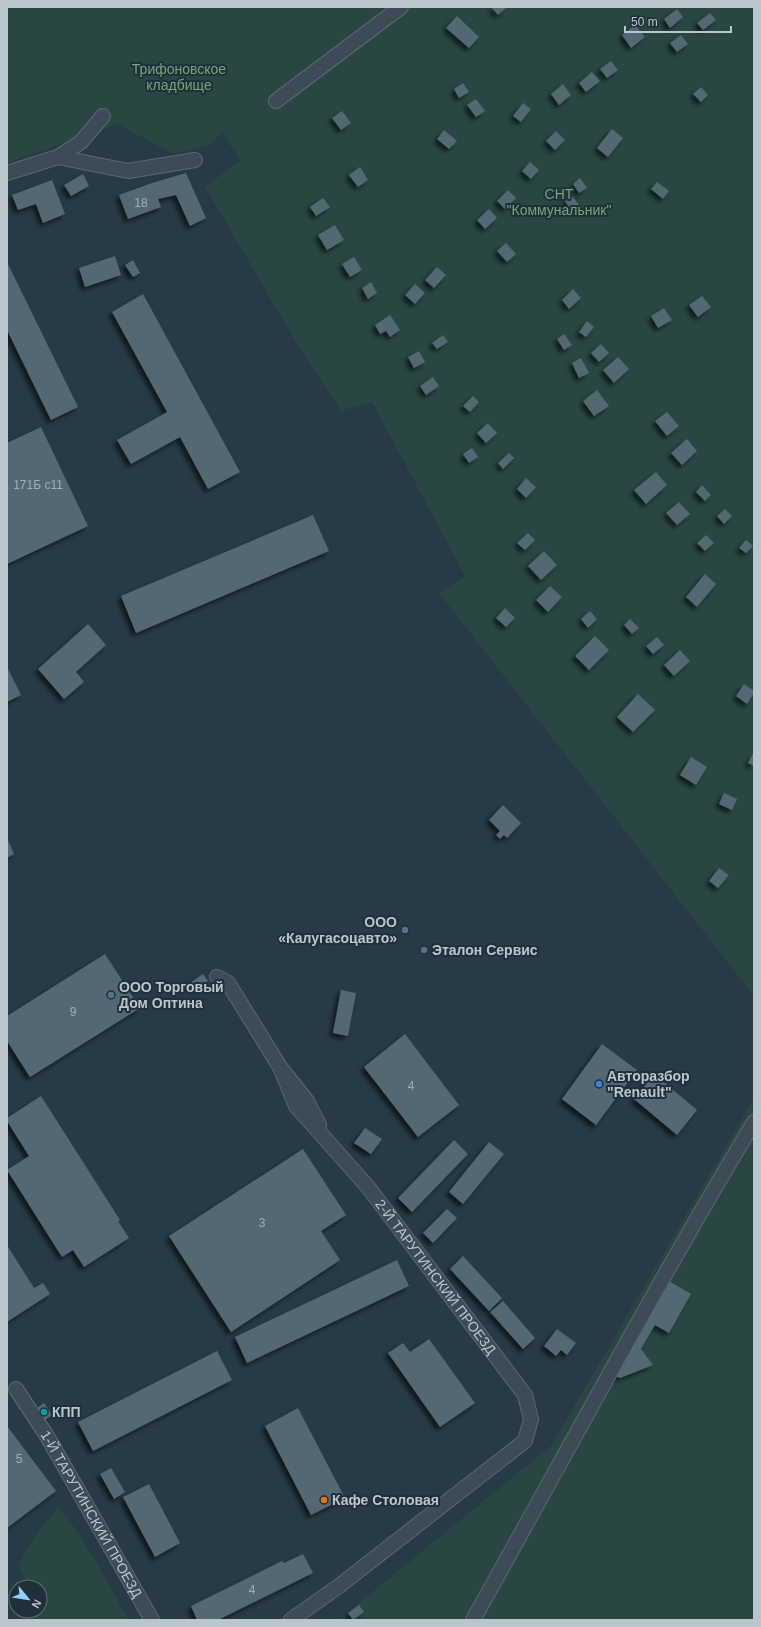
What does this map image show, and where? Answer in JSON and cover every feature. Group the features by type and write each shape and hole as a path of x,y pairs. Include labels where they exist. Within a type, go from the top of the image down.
{"street":[{"path":"276,102 401,7"},
{"path":"7,173 58,157 81,142 102,116"},
{"path":"58,157 128,171 195,160"},
{"name":"2-Й ТАРУТИНСКИЙ ПРОЕЗД","path":"217,977 228,983 280,1066 296,1106 368,1188 525,1395 531,1419 525,1440 339,1586 291,1620"},
{"path":"473,1620 599,1390 754,1122"},
{"name":"1-Й ТАРУТИНСКИЙ ПРОЕЗД","path":"16,1389 47,1436 152,1620"}],"green space":[{"name":"СНТ \"Коммунальник\"","path":"7,7 754,7 754,996 439,593 465,576 372,402 341,411 296,342 205,187 240,160 222,133 209,145 172,154 118,124 7,163"},
{"path":"754,1098 754,1620 338,1620 551,1446"},
{"path":"57,1509 64,1514 83,1541 129,1620 24,1620 48,1619 48,1579 25,1579 20,1567 20,1562"}],"building":[{"path":"491,7 507,7 498,15"},
{"path":"677,9 683,17 670,28 664,19"},
{"path":"710,13 716,20 703,30 697,23"},
{"path":"457,16 479,37 469,48 446,28"},
{"path":"635,25 645,37 631,48 622,35"},
{"path":"681,35 688,44 677,52 670,43"},
{"path":"611,61 618,70 607,78 600,69"},
{"path":"592,72 600,81 586,92 579,83"},
{"path":"463,83 469,92 459,98 454,89"},
{"path":"563,84 571,95 559,105 551,94"},
{"path":"701,87 708,95 701,102 693,94"},
{"path":"476,99 485,111 476,117 467,105"},
{"path":"523,103 531,109 521,122 513,116"},
{"path":"342,111 351,123 341,130 332,118"},
{"path":"612,129 623,138 608,157 597,148"},
{"path":"444,130 457,141 449,149 437,139"},
{"path":"556,131 565,140 555,150 546,141"},
{"path":"530,162 539,170 531,179 522,171"},
{"path":"360,167 368,180 358,187 349,175"},
{"path":"186,173 206,218 190,226 176,195 158,199 161,207 128,219 119,195"},
{"path":"83,174 89,186 71,196 64,185"},
{"path":"580,178 587,188 579,193 573,184"},
{"path":"52,180 65,214 43,223 36,204 18,210 12,195"},
{"path":"657,182 669,191 663,199 651,189"},
{"path":"508,190 516,198 505,209 497,201"},
{"path":"572,196 580,206 572,212 565,201"},
{"path":"323,198 330,207 316,216 310,207"},
{"path":"489,209 497,218 485,229 477,220"},
{"path":"335,225 344,240 327,250 318,235"},
{"path":"506,243 516,254 507,262 497,251"},
{"path":"115,256 121,275 85,287 79,268"},
{"path":"354,257 362,270 350,277 342,264"},
{"path":"133,260 140,273 133,277 125,265"},
{"path":"7,262 78,407 51,420 7,330"},
{"path":"437,267 446,275 434,288 425,280"},
{"path":"371,282 377,293 368,299 362,288"},
{"path":"415,284 425,293 415,304 405,295"},
{"path":"573,289 581,298 569,309 562,300"},
{"path":"143,294 240,472 208,489 180,437 131,464 117,440 167,412 112,312"},
{"path":"702,296 711,307 698,317 689,305"},
{"path":"664,308 672,320 658,328 651,316"},
{"path":"390,315 400,330 390,337 386,331 380,334 375,325"},
{"path":"587,321 594,327 586,337 579,332"},
{"path":"564,334 572,345 564,350 557,339"},
{"path":"443,335 448,342 437,349 432,343"},
{"path":"601,344 609,353 599,362 591,353"},
{"path":"419,351 425,362 414,368 408,357"},
{"path":"618,357 629,369 614,383 603,370"},
{"path":"581,358 589,373 579,378 572,363"},
{"path":"433,377 439,386 426,395 420,386"},
{"path":"597,390 609,406 594,416 583,401"},
{"path":"473,396 479,402 470,412 463,406"},
{"path":"667,412 679,426 667,436 655,421"},
{"path":"488,423 497,433 486,443 477,433"},
{"path":"41,427 88,526 7,564 7,443"},
{"path":"687,439 697,451 682,465 671,453"},
{"path":"472,448 478,457 469,463 463,454"},
{"path":"509,453 514,458 503,469 498,463"},
{"path":"656,472 667,485 646,504 634,490"},
{"path":"526,478 536,487 526,498 517,489"},
{"path":"702,485 711,495 705,501 696,492"},
{"path":"679,502 690,514 677,525 666,513"},
{"path":"725,509 732,516 724,524 717,516"},
{"path":"313,515 329,551 136,633 121,596"},
{"path":"528,533 535,540 525,550 517,543"},
{"path":"706,535 714,543 705,551 697,543"},
{"path":"746,540 753,546 746,553 739,548"},
{"path":"544,551 557,565 541,580 528,566"},
{"path":"705,574 716,584 697,607 686,597"},
{"path":"550,586 562,597 548,612 536,600"},
{"path":"505,608 515,618 506,627 496,618"},
{"path":"590,611 597,619 588,628 581,619"},
{"path":"630,619 639,628 632,634 624,625"},
{"path":"88,624 106,645 76,672 84,682 64,699 38,669"},
{"path":"595,636 609,650 589,670 575,656"},
{"path":"657,637 664,645 653,654 646,646"},
{"path":"680,650 690,661 674,676 664,665"},
{"path":"7,667 21,695 7,702"},
{"path":"744,684 754,691 747,704 736,696"},
{"path":"638,694 655,710 633,732 617,717"},
{"path":"754,752 754,766 748,763"},
{"path":"691,757 707,767 696,785 680,775"},
{"path":"724,793 737,799 732,810 719,804"},
{"path":"503,805 521,823 507,838 504,835 500,839 496,835 500,831 489,820"},
{"path":"7,838 14,854 7,858"},
{"path":"719,868 729,875 718,888 709,881"},
{"path":"105,954 140,1008 30,1077 7,1041 7,1016"},
{"path":"203,974 208,981 195,990 190,983"},
{"path":"341,990 356,993 348,1036 333,1033"},
{"path":"405,1034 459,1105 418,1137 364,1067"},
{"name":"Авторазбор \"Renault\"","path":"602,1044 637,1070 596,1125 562,1099"},
{"path":"654,1074 697,1110 677,1135 634,1099"},
{"path":"41,1096 120,1220 118,1221 129,1238 84,1267 73,1250 62,1257 7,1170 29,1156 7,1121 7,1118"},
{"path":"365,1128 382,1139 371,1154 354,1143"},
{"path":"454,1140 468,1154 412,1212 398,1198"},
{"path":"489,1142 504,1154 463,1204 449,1192"},
{"path":"303,1149 346,1215 321,1231 340,1260 231,1332 169,1236"},
{"path":"447,1209 457,1218 433,1243 423,1233"},
{"path":"7,1245 34,1288 43,1283 50,1294 7,1322"},
{"path":"463,1256 502,1298 489,1311 450,1269"},
{"path":"397,1260 409,1286 247,1363 235,1337"},
{"path":"667,1280 691,1294 669,1333 655,1325 641,1349 653,1365 620,1378 614,1375"},
{"path":"503,1301 535,1338 523,1349 490,1312"},
{"path":"557,1329 576,1343 567,1355 561,1350 556,1356 544,1346"},
{"path":"429,1339 475,1403 440,1427 388,1353 403,1343 410,1352"},
{"path":"217,1351 232,1380 93,1451 78,1422"},
{"name":"КПП","path":"44,1403 52,1415 45,1420 37,1408"},
{"path":"298,1408 345,1498 311,1515 265,1426"},
{"path":"7,1426 56,1491 7,1528"},
{"path":"111,1468 125,1492 114,1499 100,1474"},
{"path":"149,1484 180,1543 155,1557 123,1497"},
{"path":"303,1554 313,1573 218,1620 197,1620 191,1606 282,1561 284,1563"},
{"path":"359,1605 364,1612 353,1620 348,1613"}],"place":[{"name":"ООО «Калугасоцавто»","path":"405,930"},
{"name":"Эталон Сервис","path":"424,950"},
{"name":"ООО Торговый Дом Оптина","path":"111,995"},
{"name":"Авторазбор \"Renault\"","path":"599,1084"},
{"name":"КПП","path":"44,1412"},
{"name":"Кафе Столовая","path":"324,1500"}],"park label":[{"name":"Трифоновское кладбище","path":"179,78"}]}
